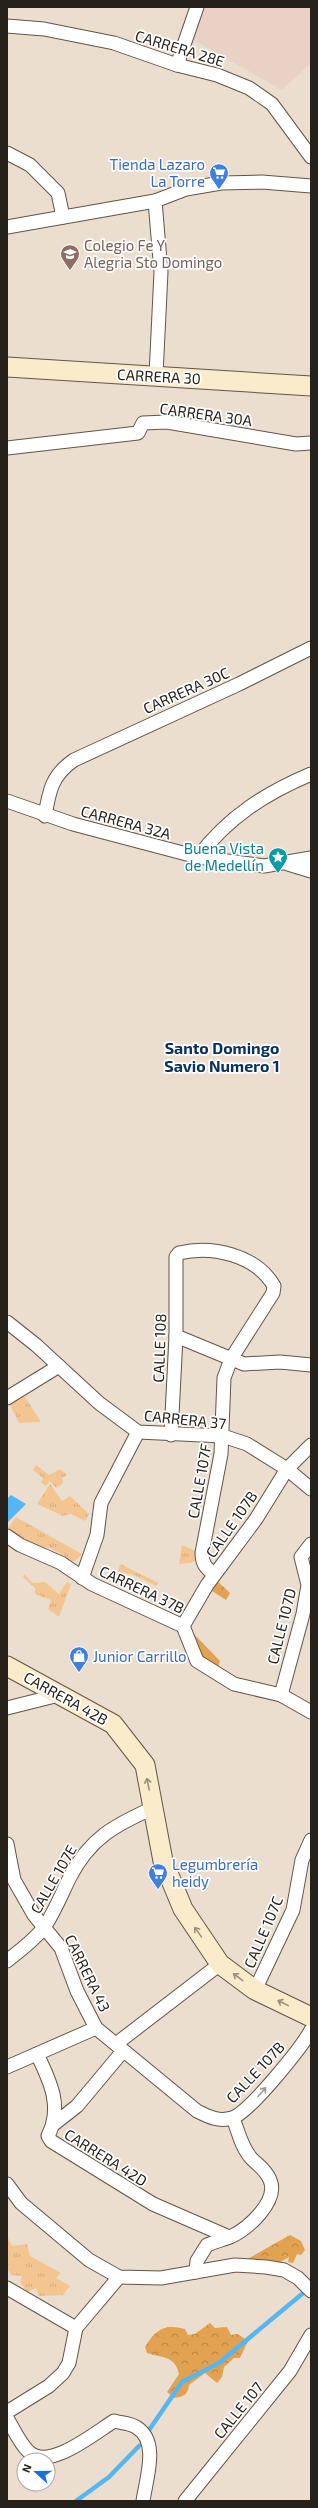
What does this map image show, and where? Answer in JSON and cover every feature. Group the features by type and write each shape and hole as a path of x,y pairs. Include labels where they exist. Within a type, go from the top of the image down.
{"street":[{"path":"177,65 197,7"},
{"name":"CARRERA 28E","path":"7,26 44,29 98,40 177,65 217,75 249,88 272,104 311,157"},
{"path":"7,153 30,166 58,193 63,217"},
{"path":"7,227 155,202 186,189 220,183 262,182 311,186"},
{"path":"155,202 161,272 156,375"},
{"name":"CARRERA 30","path":"7,367 156,375 311,386"},
{"name":"CARRERA 30A","path":"7,448 138,433 143,423 167,422 296,444 311,443"},
{"name":"CARRERA 30C","path":"45,816 54,780 60,769 74,760 239,684 311,648"},
{"path":"198,856 213,837 246,808 287,784 311,774"},
{"name":"CARRERA 32A","path":"7,801 45,816 198,856 264,866 286,864 311,858"},
{"path":"286,864 311,871"},
{"name":"CALLE 107F","path":"175,1263 179,1253 188,1251 216,1251 235,1256 254,1265 272,1281 274,1286 273,1293 231,1359 224,1378 223,1436 219,1472 202,1554 202,1561 214,1574"},
{"name":"CALLE 108","path":"171,1435 176,1336 175,1263"},
{"name":"CARRERA 37","path":"7,1322 99,1402 138,1432 171,1435 223,1436 248,1444 287,1469 311,1489"},
{"path":"176,1336 231,1359 254,1364 280,1362 311,1365"},
{"path":"7,1398 59,1366"},
{"path":"82,1578 97,1535 101,1503 138,1432"},
{"name":"CALLE 107B","path":"183,1626 214,1574 256,1519 287,1469 311,1445"},
{"name":"CARRERA 37B","path":"7,1536 20,1545 61,1563 92,1584 183,1626 197,1661 234,1684 281,1695 311,1712"},
{"name":"CALLE 107D","path":"281,1695 303,1614 308,1585 302,1557 311,1544"},
{"name":"CARRERA 42B","path":"7,1666 113,1724 145,1765 163,1861 183,1909 220,1964 255,1990 311,2017"},
{"path":"7,1708 59,1695"},
{"name":"CALLE 107E","path":"7,1962 45,1927 71,1875 86,1851 100,1836 120,1823 153,1808"},
{"name":"CALLE 107C","path":"255,1990 293,1910 302,1860 311,1843"},
{"name":"CARRERA 43","path":"7,1844 14,1880 34,1915 61,1948 77,1991 96,2028 197,2111 213,2120"},
{"name":"CALLE 107C","path":"54,2124 77,2106 120,2048 220,1964"},
{"path":"7,2068 96,2028"},
{"name":"CALLE 107B","path":"213,2120 233,2118 252,2103 305,2042 311,2030"},
{"name":"CARRERA 42D","path":"37,2054 49,2078 56,2100 54,2124 48,2136 51,2142 153,2204 229,2237"},
{"path":"196,2272 197,2260 207,2245 229,2237 242,2230 260,2212 272,2196 270,2180 264,2169 251,2158 239,2136 233,2118"},
{"path":"7,2184 21,2203 89,2260 119,2277 161,2278 235,2265 266,2266 284,2270 298,2278 311,2291"},
{"path":"7,2412 49,2386 63,2373 69,2363 76,2328 119,2277"},
{"path":"7,2288 76,2328"},
{"name":"CALLE 107","path":"185,2501 290,2371 311,2335"},
{"path":"7,2418 28,2452 37,2457 47,2458 61,2454 114,2421 136,2427 146,2438 150,2452 143,2501"}],"shaded area":[{"path":"200,7 311,7 311,63 282,90 190,38"}],"green space":[{"path":"25,1397 41,1422 19,1423 9,1403"},
{"path":"36,1465 49,1475 60,1469 67,1475 62,1478 63,1483 56,1488 50,1481 46,1486 41,1483 43,1478 33,1470"},
{"path":"50,1484 62,1501 70,1496 89,1514 85,1521 71,1514 63,1516 37,1504"},
{"path":"16,1517 82,1554 75,1561 63,1561 65,1556 50,1548 29,1545 8,1528"},
{"path":"182,1545 200,1553 198,1559 191,1563 179,1564"},
{"path":"120,1564 159,1583 156,1586 134,1575 118,1572"},
{"path":"24,1574 33,1583 45,1582 59,1594 67,1582 71,1584 59,1617 48,1609 51,1600 35,1594 35,1588 23,1577"},
{"path":"215,1579 230,1593 226,1600 209,1589"},
{"path":"189,1629 220,1661 217,1670 201,1659"},
{"path":"290,2235 301,2241 305,2250 301,2255 297,2254 293,2263 288,2262 289,2257 277,2264 244,2261"},
{"path":"8,2238 12,2246 27,2244 30,2256 61,2273 56,2278 70,2286 63,2295 39,2296 36,2288 27,2292 20,2282 22,2276 11,2275 7,2268"},
{"path":"210,2323 215,2328 227,2327 231,2335 238,2334 248,2341 240,2358 234,2358 224,2367 222,2377 217,2383 205,2373 189,2385 188,2391 184,2395 174,2398 167,2392 179,2374 177,2368 171,2360 167,2358 147,2353 145,2347 153,2336 161,2329 178,2327 185,2329 188,2335 195,2334"}],"water":[{"path":"11,1495 26,1504 7,1523 7,1499"}],"waterway":[{"path":"147,2433 182,2382 219,2363 308,2289"},
{"path":"76,2501 109,2477 139,2446"}],"place":[{"name":"Tienda Lazaro La Torre","path":"219,190"},
{"name":"Colegio Fe Y Alegria Sto Domingo","path":"70,271"},
{"name":"Buena Vista de Medellín","path":"278,874"},
{"name":"Junior Carrillo","path":"79,1673"},
{"name":"Legumbrería heidy","path":"158,1890"}],"district":[{"name":"Santo Domingo Savio Numero 1","path":"222,1056"}]}
